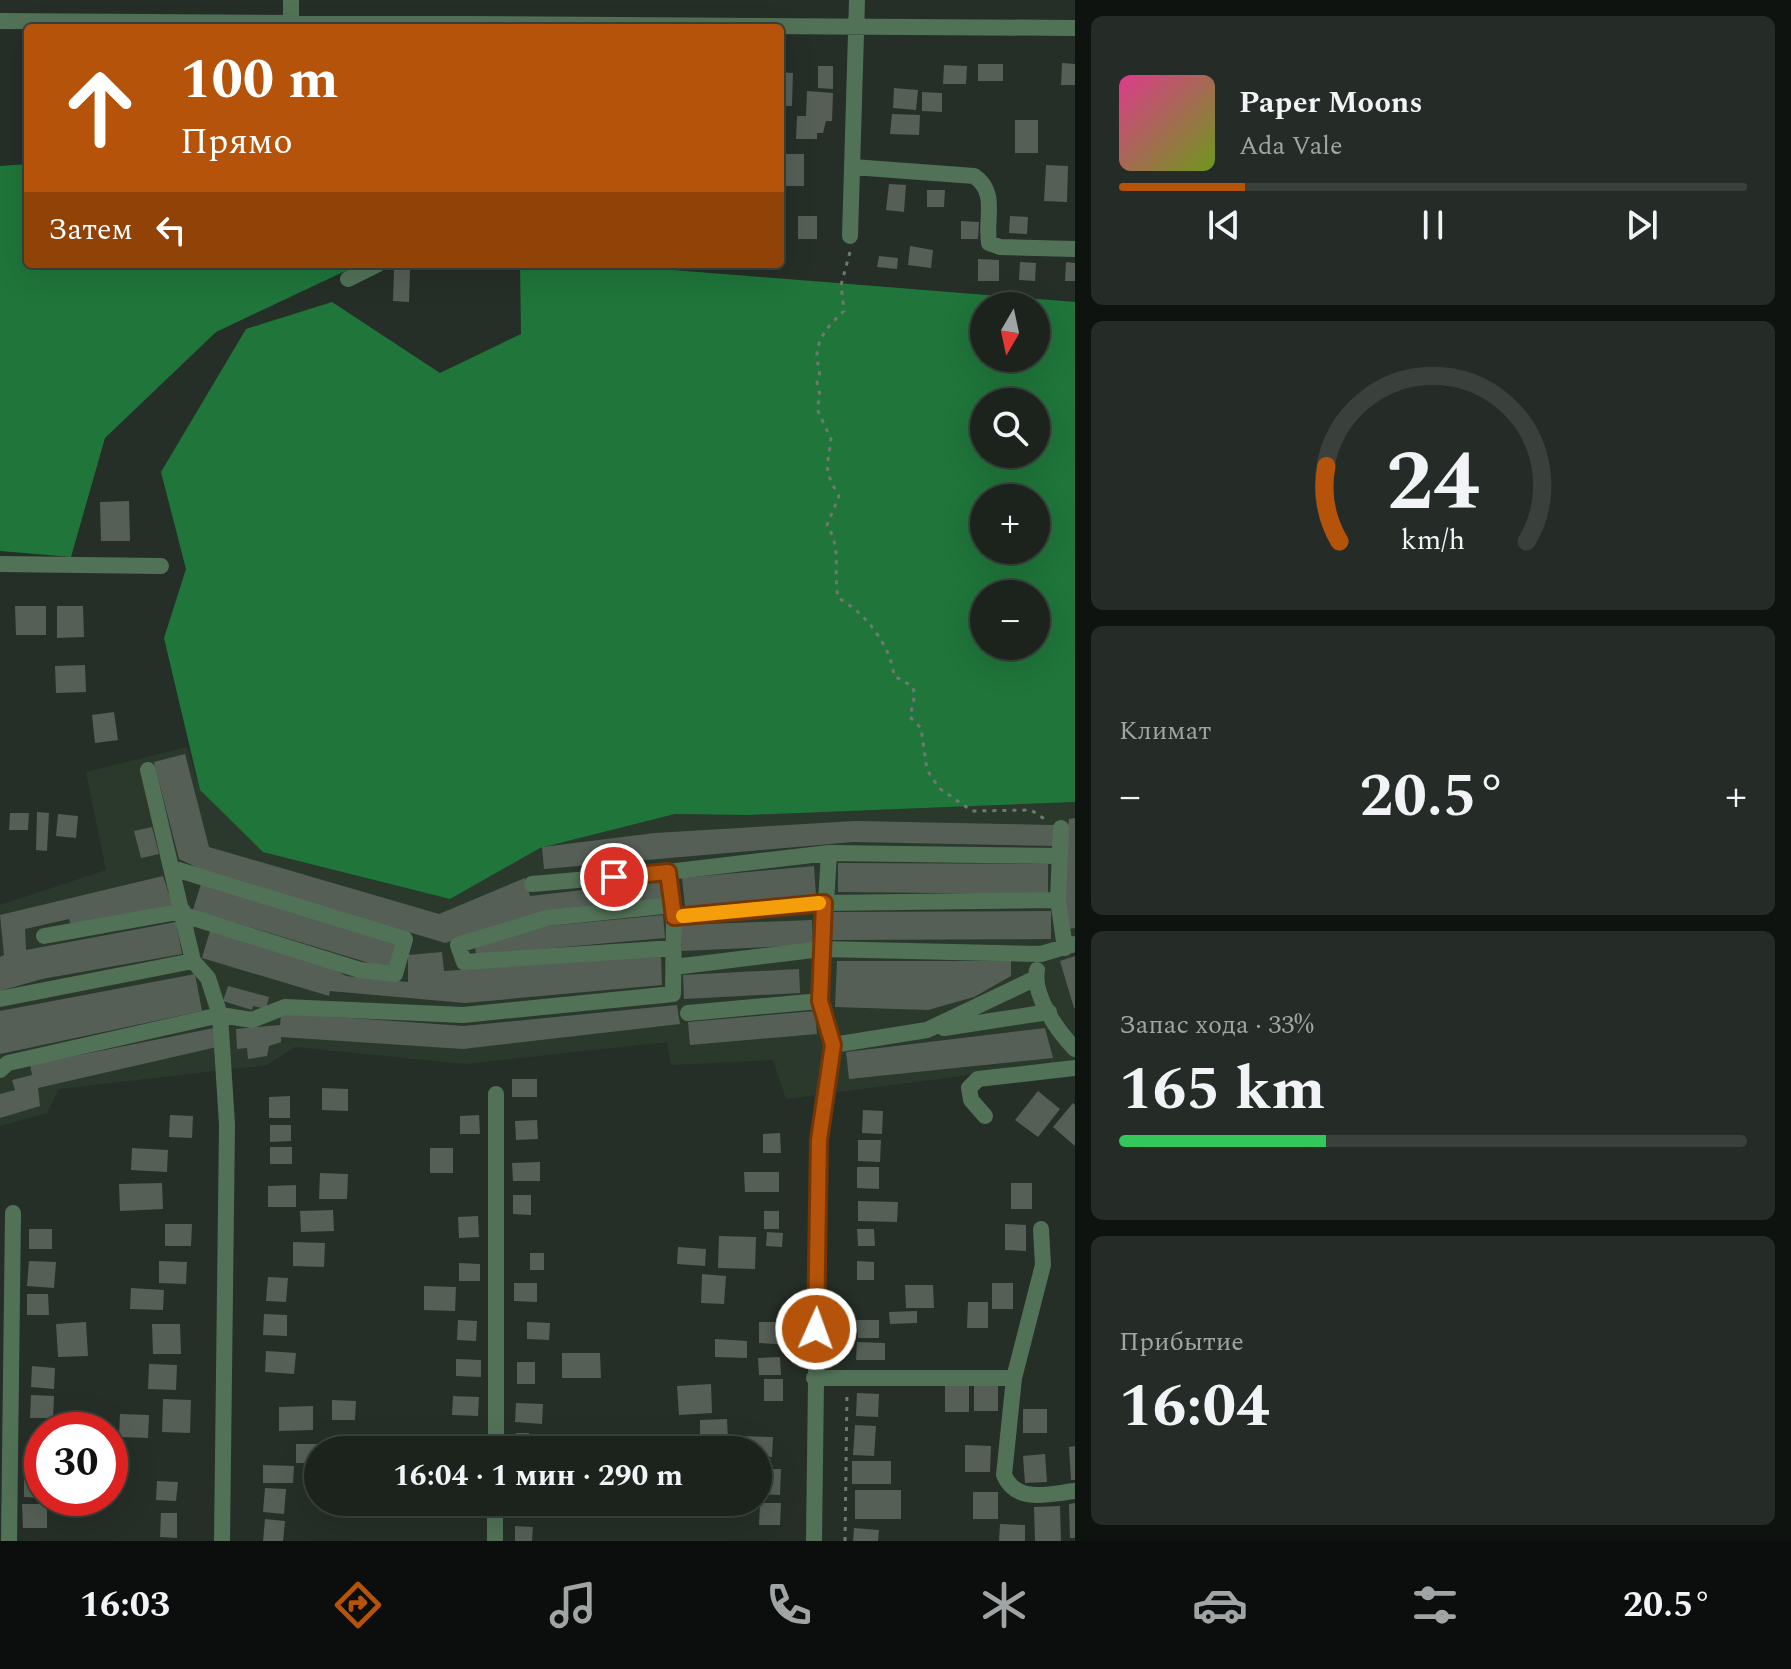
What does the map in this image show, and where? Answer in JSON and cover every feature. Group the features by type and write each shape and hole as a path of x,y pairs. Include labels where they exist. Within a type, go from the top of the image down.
{"street":[{"path":"0,21 291,24 291,0"},
{"path":"850,236 857,0"},
{"path":"784,25 1075,28"},
{"path":"853,167 974,176 985,183 989,195 989,243 1000,247 1075,249"},
{"path":"348,279 370,268"},
{"path":"0,564 161,566"},
{"path":"148,770 193,961 208,978 220,1015 227,1124 222,1541"},
{"path":"674,967 822,949 1041,954 1070,946 1058,900 1061,828"},
{"path":"532,884 829,853 1059,856"},
{"path":"814,1541 819,1140 833,1045 820,1001 829,853"},
{"path":"44,936 184,913 360,970 395,974 405,939 172,868"},
{"path":"0,1070 8,1063 220,1015 252,1020 285,1007 463,1015 673,994 674,911 668,872"},
{"path":"674,948 464,962 458,945 547,918 824,903 1058,900"},
{"path":"1041,954 1036,978 1049,1012 1071,1044"},
{"path":"0,999 193,961"},
{"path":"927,1030 1036,978"},
{"path":"688,1013 820,1001"},
{"path":"833,1045 1049,1012"},
{"path":"985,1116 971,1100 969,1088 978,1079 1075,1068"},
{"path":"496,1094 496,1436"},
{"path":"9,1541 13,1213"},
{"path":"1041,1229 1043,1265 1014,1378 1004,1475 1017,1493 1029,1495 1075,1491"},
{"path":"814,1378 1014,1378"},
{"path":"495,1516 495,1541"}],"path":[{"path":"850,254 841,285 844,311 819,338 818,351 822,373 817,382 820,395 817,409 831,439 825,470 839,496 827,525 838,546 835,573 838,598 862,613 892,660 894,676 912,686 915,694 910,717 921,728 927,770 939,788 972,811 1031,810 1041,819 1058,821 1061,828"},
{"path":"845,1541 847,1392"}],"shaded area":[{"path":"187,747 200,790 450,899 540,848 675,814 748,815 1075,802 1075,1061 786,1099 773,1060 671,1065 667,1042 465,1064 295,1047 267,1065 59,1089 47,1113 0,1126 0,905 106,870 86,772"}],"green space":[{"path":"24,164 24,268 352,268 216,332 105,438 71,557 0,551 0,166"},
{"path":"520,268 647,268 970,294 970,372 1050,372 1050,300 1075,302 1075,802 748,815 675,814 540,848 450,899 263,852 200,790 164,638 186,569 161,472 246,329 332,302 440,373 521,334"}],"building":[{"path":"1062,63 1075,64 1075,85 1061,85"},
{"path":"978,64 1003,64 1003,81 978,81"},
{"path":"944,65 967,66 966,84 943,84"},
{"path":"818,66 833,66 833,89 818,88"},
{"path":"784,72 793,73 792,106 784,106"},
{"path":"894,88 918,90 916,110 893,108"},
{"path":"807,91 833,93 832,121 826,121 823,133 817,133 817,139 796,139 797,116 806,116"},
{"path":"922,92 942,93 942,112 922,111"},
{"path":"892,114 920,115 919,135 890,134"},
{"path":"1015,120 1038,120 1038,153 1015,153"},
{"path":"784,154 804,154 804,186 784,186"},
{"path":"1046,165 1068,166 1067,202 1044,201"},
{"path":"889,184 906,185 904,212 886,210"},
{"path":"927,190 945,190 944,207 927,207"},
{"path":"798,216 817,216 817,239 798,239"},
{"path":"1010,216 1028,217 1027,234 1009,233"},
{"path":"961,221 979,222 978,239 961,239"},
{"path":"910,246 933,250 931,268 908,265"},
{"path":"879,256 898,258 897,269 877,267"},
{"path":"978,259 999,260 999,281 978,281"},
{"path":"1020,262 1036,263 1035,281 1019,280"},
{"path":"1066,262 1075,263 1075,281 1065,281"},
{"path":"394,270 410,270 409,302 393,301"},
{"path":"129,501 130,541 101,541 100,502"},
{"path":"15,606 46,606 46,635 16,635"},
{"path":"57,606 83,606 84,637 57,638"},
{"path":"85,665 86,692 56,693 55,666"},
{"path":"114,712 118,740 95,743 92,715"},
{"path":"185,754 209,847 439,914 525,878 530,896 663,881 664,899 546,911 445,943 198,868 179,859 154,762"},
{"path":"37,812 49,813 47,851 36,850"},
{"path":"10,813 29,813 28,830 9,830"},
{"path":"58,814 78,816 76,838 56,836"},
{"path":"1075,818 1075,928 1068,929 1063,866 1069,819"},
{"path":"855,821 1053,825 1053,846 853,842 544,869 542,847 655,833"},
{"path":"152,827 159,854 141,858 134,831"},
{"path":"838,863 1048,864 1048,894 838,892"},
{"path":"814,866 816,895 685,907 682,878"},
{"path":"163,876 173,906 71,925 69,919 25,929 26,950 176,922 182,954 42,979 0,991 0,957 4,955 0,915"},
{"path":"201,884 397,943 389,969 193,910"},
{"path":"1051,911 1051,939 832,940 832,912"},
{"path":"663,915 665,938 476,955 475,946 548,926"},
{"path":"812,920 813,945 682,951 681,925"},
{"path":"210,931 333,968 346,976 408,982 408,955 442,952 444,971 661,956 662,985 465,1003 330,991 329,996 202,958"},
{"path":"1075,956 1075,1008 1074,1008 1060,961"},
{"path":"837,961 1011,961 1011,976 974,997 928,1010 835,1007"},
{"path":"799,969 800,993 684,999 683,975"},
{"path":"195,974 202,1011 0,1054 0,1011"},
{"path":"228,986 269,997 266,1009 253,1006 252,1010 223,1001"},
{"path":"677,1005 680,1024 463,1049 281,1037 281,1042 269,1046 267,1056 248,1059 247,1048 237,1049 236,1029 280,1025 281,1013 464,1026"},
{"path":"815,1011 817,1034 690,1045 688,1022"},
{"path":"214,1028 217,1047 38,1088 40,1106 0,1118 0,1094 15,1090 12,1080 32,1075 30,1065"},
{"path":"1045,1028 1053,1058 849,1079 846,1052"},
{"path":"512,1079 537,1079 537,1097 512,1097"},
{"path":"322,1088 348,1089 348,1111 322,1110"},
{"path":"1038,1091 1060,1109 1038,1137 1015,1120"},
{"path":"290,1096 290,1118 269,1118 269,1097"},
{"path":"1073,1103 1075,1105 1075,1146 1053,1127"},
{"path":"863,1110 883,1111 882,1134 862,1133"},
{"path":"170,1115 193,1116 192,1138 169,1137"},
{"path":"479,1115 480,1134 460,1134 460,1116"},
{"path":"537,1120 538,1139 516,1140 515,1121"},
{"path":"270,1125 291,1125 291,1141 270,1142"},
{"path":"780,1133 781,1153 763,1153 763,1134"},
{"path":"858,1140 881,1140 880,1162 858,1161"},
{"path":"270,1147 292,1147 292,1164 270,1164"},
{"path":"132,1148 168,1150 167,1172 131,1170"},
{"path":"430,1148 453,1148 453,1173 430,1173"},
{"path":"540,1162 540,1181 513,1181 512,1163"},
{"path":"857,1167 879,1167 879,1189 857,1188"},
{"path":"744,1172 779,1172 779,1192 745,1192"},
{"path":"320,1173 348,1174 347,1199 319,1199"},
{"path":"162,1183 163,1209 120,1211 119,1184"},
{"path":"1011,1183 1032,1183 1032,1209 1011,1209"},
{"path":"296,1185 296,1207 268,1207 268,1186"},
{"path":"513,1195 531,1195 531,1215 513,1214"},
{"path":"858,1201 898,1202 897,1222 858,1221"},
{"path":"333,1210 334,1231 301,1232 300,1211"},
{"path":"764,1211 779,1211 779,1229 764,1229"},
{"path":"478,1216 479,1237 459,1238 458,1217"},
{"path":"165,1224 192,1224 191,1246 165,1246"},
{"path":"1005,1224 1026,1225 1026,1251 1005,1250"},
{"path":"29,1229 52,1229 52,1249 29,1249"},
{"path":"857,1229 874,1229 875,1246 858,1246"},
{"path":"767,1232 783,1233 782,1247 766,1246"},
{"path":"719,1236 756,1237 755,1269 718,1268"},
{"path":"293,1242 325,1243 324,1267 293,1266"},
{"path":"678,1247 706,1249 705,1266 677,1264"},
{"path":"530,1253 544,1253 544,1270 530,1270"},
{"path":"29,1261 56,1262 54,1288 27,1286"},
{"path":"159,1261 187,1262 186,1284 159,1283"},
{"path":"857,1261 874,1262 874,1280 857,1280"},
{"path":"459,1263 480,1264 480,1281 459,1281"},
{"path":"702,1274 726,1276 724,1304 701,1303"},
{"path":"268,1277 288,1278 286,1302 266,1301"},
{"path":"514,1283 537,1283 537,1302 514,1301"},
{"path":"992,1283 1013,1283 1013,1309 992,1309"},
{"path":"905,1285 933,1285 934,1308 906,1308"},
{"path":"424,1286 456,1287 455,1311 424,1310"},
{"path":"131,1288 164,1290 163,1310 130,1309"},
{"path":"27,1294 48,1294 49,1315 27,1315"},
{"path":"968,1302 988,1302 988,1328 967,1328"},
{"path":"917,1311 917,1323 890,1324 889,1312"},
{"path":"264,1314 287,1315 287,1336 263,1335"},
{"path":"458,1320 477,1321 476,1341 457,1340"},
{"path":"857,1320 879,1320 879,1338 858,1338"},
{"path":"86,1322 88,1356 58,1357 56,1324"},
{"path":"527,1322 550,1323 549,1340 527,1339"},
{"path":"759,1322 778,1322 778,1344 759,1343"},
{"path":"152,1324 180,1324 181,1354 153,1354"},
{"path":"715,1339 747,1341 747,1358 715,1357"},
{"path":"857,1342 885,1343 885,1360 856,1360"},
{"path":"266,1351 296,1353 294,1374 265,1372"},
{"path":"562,1353 600,1353 601,1378 562,1378"},
{"path":"780,1357 781,1375 759,1375 758,1358"},
{"path":"456,1359 481,1360 481,1377 456,1376"},
{"path":"517,1362 535,1362 535,1384 517,1384"},
{"path":"149,1364 177,1365 176,1390 148,1389"},
{"path":"32,1366 55,1368 54,1389 31,1387"},
{"path":"764,1379 783,1379 783,1401 764,1401"},
{"path":"711,1384 712,1413 679,1415 677,1386"},
{"path":"945,1384 969,1384 969,1412 945,1412"},
{"path":"974,1385 998,1385 998,1411 974,1411"},
{"path":"857,1393 879,1394 878,1417 856,1416"},
{"path":"31,1395 54,1396 53,1412 30,1412"},
{"path":"453,1396 479,1397 478,1416 452,1415"},
{"path":"163,1399 191,1400 190,1433 162,1432"},
{"path":"332,1400 356,1401 355,1420 332,1420"},
{"path":"516,1403 543,1404 542,1424 515,1422"},
{"path":"313,1406 313,1430 279,1431 279,1407"},
{"path":"1023,1409 1047,1409 1047,1433 1023,1433"},
{"path":"128,1414 149,1415 148,1438 128,1437"},
{"path":"727,1419 728,1436 700,1436 700,1420"},
{"path":"855,1425 876,1426 874,1456 853,1455"},
{"path":"296,1444 304,1444 304,1463 296,1463"},
{"path":"965,1445 991,1446 990,1472 965,1472"},
{"path":"1075,1446 1075,1480 1071,1480 1069,1447"},
{"path":"1045,1454 1047,1482 1025,1483 1023,1456"},
{"path":"852,1461 891,1461 891,1484 852,1484"},
{"path":"263,1465 294,1466 293,1483 263,1483"},
{"path":"772,1469 781,1469 780,1495 772,1495"},
{"path":"157,1481 178,1482 176,1501 156,1500"},
{"path":"265,1488 286,1489 284,1514 263,1512"},
{"path":"855,1490 901,1490 901,1519 855,1519"},
{"path":"973,1492 998,1492 998,1519 973,1519"},
{"path":"772,1503 781,1503 780,1525 759,1525 759,1516 772,1516"},
{"path":"1075,1503 1075,1538 1070,1538 1069,1504"},
{"path":"22,1504 24,1516 47,1516 47,1528 23,1528"},
{"path":"1060,1506 1061,1541 1035,1541 1034,1507"},
{"path":"161,1513 177,1513 177,1538 160,1537"},
{"path":"265,1519 285,1521 283,1541 263,1541"},
{"path":"1000,1524 1025,1525 1025,1541 999,1541"},
{"path":"515,1526 533,1527 532,1541 515,1541"},
{"path":"854,1528 879,1530 878,1541 853,1541"}],"slow traffic":[{"path":"683,916 819,903"}],"route":[{"path":"614,877 668,872 674,917 824,903 820,1001 833,1045 819,1140 816,1329"}]}
